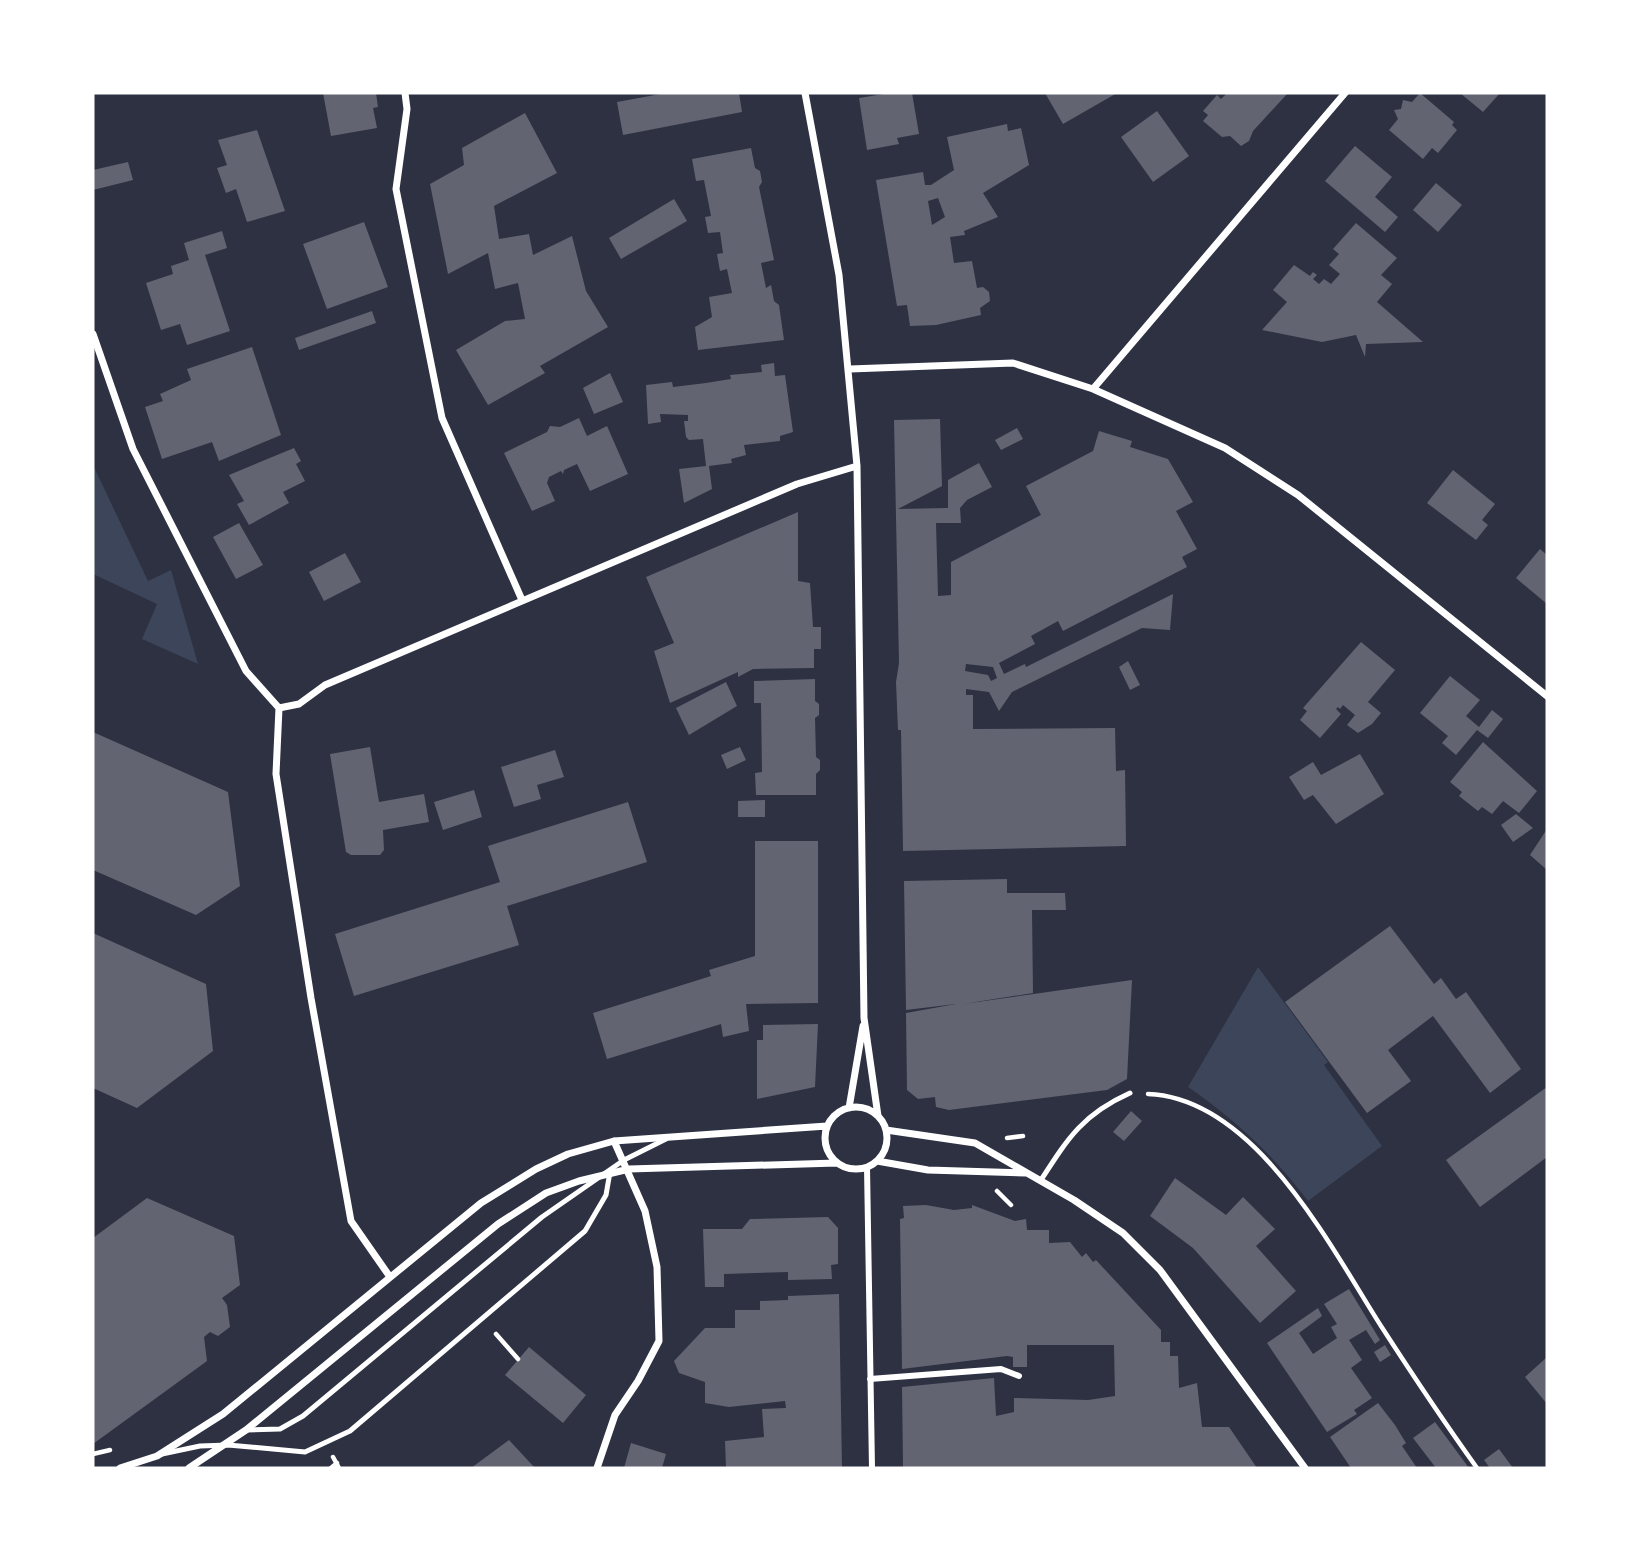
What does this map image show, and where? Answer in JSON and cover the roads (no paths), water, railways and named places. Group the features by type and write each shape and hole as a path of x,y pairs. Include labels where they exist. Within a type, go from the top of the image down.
{"street":[{"path":"405,93 407,109 396,189 442,418 522,600"},
{"path":"188,1468 246,1430 498,1224 546,1194 610,1172 629,1169 836,1163 848,1168 867,1167 877,1161 886,1146 886,1130 878,1116 864,1018 857,466 850,369 839,275 805,93"},
{"path":"1093,389 1345,93"},
{"path":"93,334 133,449 246,671 279,708 276,774 311,999 351,1221 363,1242 390,1277"},
{"path":"850,369 1013,363 1093,389 1225,448 1269,475 1547,696"},
{"path":"279,708 299,704 325,685 797,484 857,466"},
{"path":"849,1108 864,1018"},
{"path":"836,1163 825,1144 827,1126 839,1112 849,1108 865,1108 878,1116"},
{"path":"120,1468 157,1455 223,1414 481,1203 536,1169 568,1154 614,1141 827,1126"},
{"path":"886,1130 975,1143 1041,1180 1123,1233 1160,1270 1305,1468"},
{"path":"597,1468 615,1415 638,1381 659,1341 657,1268 645,1211 629,1169 614,1141"},
{"path":"877,1161 928,1170 1030,1174"},
{"path":"867,1167 872,1468"},
{"path":"870,1380 1002,1368 1018,1376"}],"lane":[{"path":"1041,1180 1077,1128 1101,1106 1130,1094"},
{"path":"246,1430 281,1429 303,1416 542,1217 624,1160 668,1138"},
{"path":"157,1455 200,1446 228,1444 305,1452 350,1431 585,1231 606,1195 610,1172"}]}
